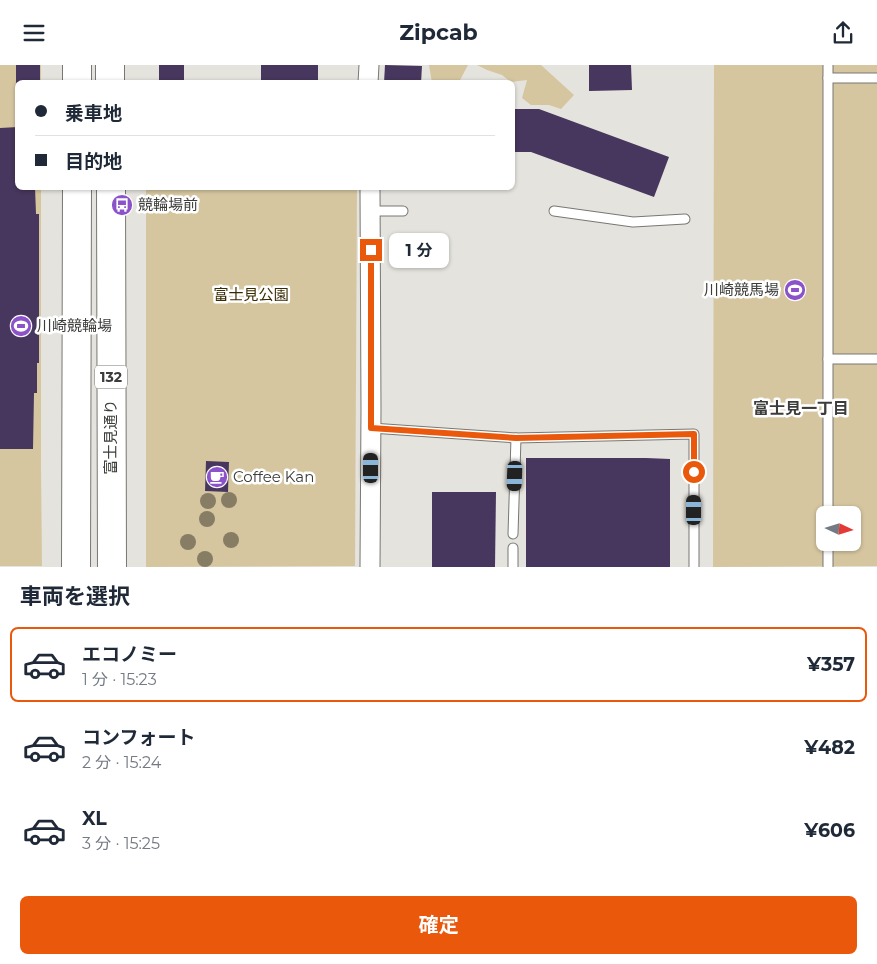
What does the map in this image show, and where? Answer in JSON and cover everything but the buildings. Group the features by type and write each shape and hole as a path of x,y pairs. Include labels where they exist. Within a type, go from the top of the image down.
{"highway":[{"path":"77,65 77,80"},
{"path":"110,65 110,80"},
{"name":"132","path":"76,190 76,567"},
{"name":"富士見通り","path":"111,190 112,567"}],"street":[{"path":"368,80 369,65"},
{"path":"370,190 370,567"}],"lane":[{"path":"828,65 828,506"},
{"path":"828,78 877,78"},
{"path":"371,211 403,211"},
{"path":"554,211 633,222 685,219"},
{"path":"828,359 877,359"},
{"path":"371,428 516,438 694,434 694,567"},
{"path":"513,535 516,438"},
{"path":"513,548 513,567"},
{"path":"828,551 828,567"}],"green space":[{"name":"川崎競輪場","path":"0,65 41,65 41,80 15,80 15,190 41,190 42,566 0,566"},
{"path":"429,65 468,65 460,80 432,80"},
{"path":"477,65 541,65 574,95 561,109 549,105 531,105 522,98 527,80 508,80 502,75"},
{"name":"川崎競馬場","path":"714,65 877,65 877,566 713,567"},
{"name":"富士見公園","path":"146,190 357,190 355,566 146,567"}],"place":[{"name":"競輪場前","path":"122,205"},
{"name":"川崎競馬場","path":"795,290"},
{"name":"川崎競輪場","path":"21,326"},
{"name":"Coffee Kan","path":"217,477"}],"district":[{"name":"富士見一丁目","path":"801,408"}],"route":[{"path":"371,250 371,428 516,438 694,434 694,472"}]}
